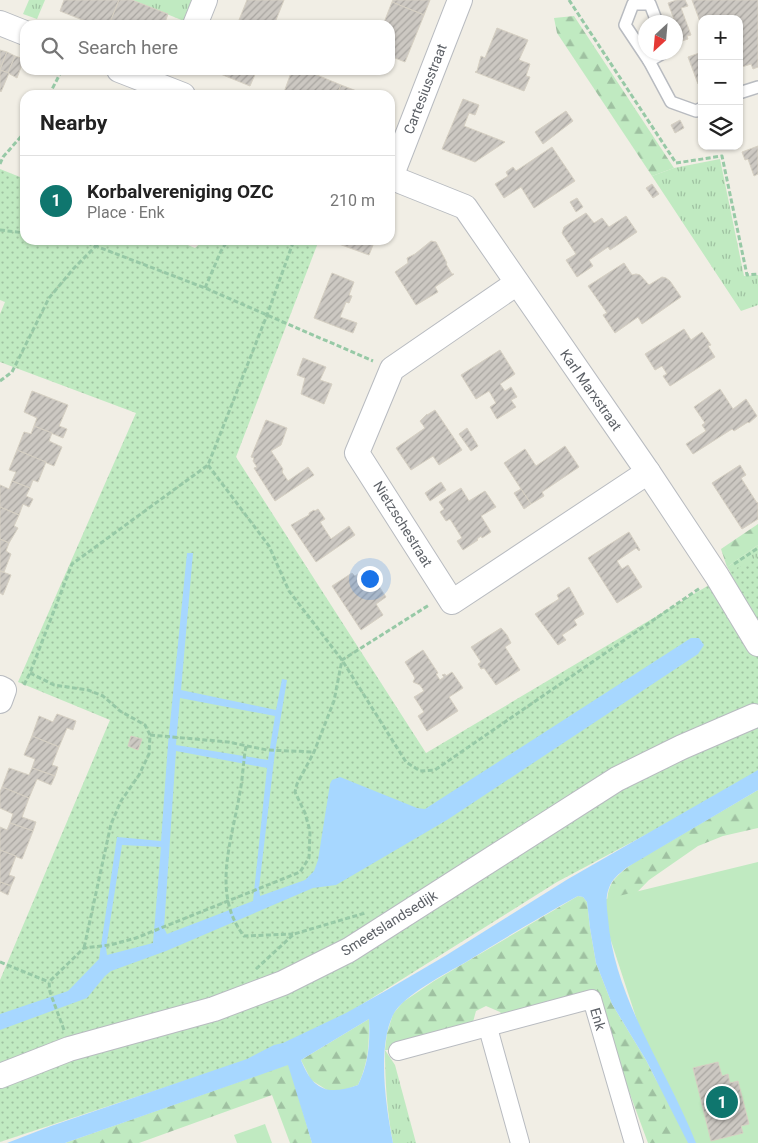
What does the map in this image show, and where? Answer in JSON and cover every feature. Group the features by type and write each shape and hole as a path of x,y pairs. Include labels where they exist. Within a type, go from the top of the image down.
{"street":[{"path":"197,20 205,0"},
{"name":"Cartesiusstraat","path":"395,164 460,0"},
{"path":"0,23 20,31"},
{"path":"138,75 177,85"},
{"name":"Karl Marxstraat","path":"395,179 465,207 648,472 717,576 758,644"},
{"path":"392,369 517,283"},
{"name":"Nietzschestraat","path":"392,369 357,452 452,602"},
{"path":"452,602 648,472"},
{"name":"Smeetslandsedijk","path":"0,1076 69,1050 214,1009 283,983 349,950 617,779 682,747 754,716"},
{"name":"Enk","path":"398,1051 592,999 634,1143"},
{"path":"488,1028 520,1143"}],"lane":[{"path":"638,44 625,25 633,4 650,4 654,15"},
{"path":"649,61 671,102 698,109"},
{"path":"743,91 755,86 758,87"}],"path":[{"path":"569,0 676,163 722,156 747,275 758,274"},
{"path":"52,90 59,75"},
{"path":"0,164 3,157 20,138"},
{"path":"0,230 20,232"},
{"path":"206,288 225,245"},
{"path":"1,693 20,692 30,673 72,564 208,465 292,245"},
{"path":"0,382 12,372 49,298 74,268 96,246 206,288 392,369"},
{"path":"208,465 269,546 289,591 342,660 406,762 420,772 435,770 758,548"},
{"path":"84,948 110,945 136,938 300,872 309,858 310,831 305,813 295,792 297,784 314,752 334,701 342,660 431,604 452,602"},
{"path":"30,673 54,685 88,690 102,696 120,711 145,725 150,735 149,754 139,776 121,801 111,824 84,948 50,982 50,992 64,1031"},
{"path":"150,735 228,742 267,750 314,752"},
{"path":"246,746 226,872 229,908 236,926 244,936 294,934 350,917"},
{"path":"264,962 294,934"},
{"path":"0,962 50,982"}],"green space":[{"path":"29,0 45,0 37,19 23,14"},
{"path":"132,0 192,0 184,20"},
{"path":"574,16 674,168 652,176 557,33 554,18"},
{"path":"720,159 744,276 758,275 758,305 741,311 652,176 674,168"},
{"path":"0,169 20,177 20,245 188,245 195,248 198,245 317,245 236,457 426,753 758,556 758,780 743,783 557,882 302,1042 0,1142 0,980 110,720 18,682 136,413 0,362 0,314 5,302 0,300"},
{"path":"758,524 758,545 727,567 721,549"},
{"path":"758,545 758,613 727,567"},
{"path":"758,790 758,828 723,836 698,846 649,880 608,922 608,894 613,881 618,875 635,862"},
{"path":"758,862 758,1143 677,1143 598,901"},
{"path":"578,896 583,897 587,902 596,963 612,1004 646,1060 688,1143 648,1143 593,994 505,1019 500,1012 486,1006 476,1011 470,1033 394,1050 385,1050 387,1033 393,1014 403,1002 434,981"},
{"path":"369,1019 366,1060 358,1085 344,1090 327,1090 311,1080 301,1060"},
{"path":"385,1050 395,1065 416,1143 393,1143 385,1074"},
{"path":"289,1064 312,1143 290,1143 272,1095 139,1143 65,1143"},
{"path":"265,1124 272,1143 237,1143 234,1135"}],"water":[{"path":"187,553 193,553 181,690 276,710 282,679 287,680 275,752 259,888 260,896 305,880 314,871 318,860 332,780 340,777 417,808 425,809 691,638 699,638 704,645 698,654 447,820 336,885 313,888 166,951 111,971 87,998 0,1030 0,1014 68,991 99,959 117,837 161,841 168,744","holes":["180,698 275,716 268,760 176,745","176,751 267,768 253,901 167,934 164,928","122,845 161,847 153,943 107,955 106,948"]},
{"path":"758,770 758,790 626,868 612,882 607,895 612,948 620,977 643,1033 696,1143 688,1143 646,1060 612,1004 596,963 587,902 583,897 578,896 426,985 398,1008 393,1015 388,1029 384,1061 384,1078 393,1143 312,1143 288,1065 65,1143 7,1143 51,1126 247,1059 274,1045 283,1043 346,1013 387,990 568,879","holes":["369,1019 367,1061 358,1085 330,1090 316,1084 301,1060"]}],"building":[{"path":"64,0 119,0 111,20 82,20 60,11"},
{"path":"119,0 132,0 168,14 166,20 111,20"},
{"path":"247,0 284,0 276,20 239,20"},
{"path":"393,0 430,0 424,15 392,2"},
{"path":"685,0 688,6 681,8 691,35 687,36 688,39 683,41 683,15 672,15 668,3"},
{"path":"692,0 758,0 758,67 753,69 751,64 743,67 743,15 698,16"},
{"path":"392,2 424,15 405,62 395,58 395,20 385,20"},
{"path":"497,28 528,40 519,60 530,64 526,76 530,77 524,91 475,72 477,71 481,56 485,58"},
{"path":"0,50 7,52 0,69"},
{"path":"7,52 15,56 8,73 0,70"},
{"path":"698,53 698,84 688,57"},
{"path":"15,56 20,58 20,70 17,78 8,73"},
{"path":"0,70 9,73 1,92 0,91"},
{"path":"223,75 255,75 250,86"},
{"path":"290,75 317,75 341,85 339,90 285,90"},
{"path":"341,85 354,90 339,90"},
{"path":"463,99 479,105 475,115 469,113 464,126 505,142 475,162 442,149"},
{"path":"566,111 573,121 543,144 535,132"},
{"path":"680,120 684,128 675,133 671,125"},
{"path":"758,146 758,174 754,176 748,159 745,160 742,152"},
{"path":"552,147 575,181 534,208 521,187 504,198 495,184 508,176 506,172 513,167 516,171"},
{"path":"652,184 659,194 653,198 646,188"},
{"path":"577,198 583,207 576,212 570,202"},
{"path":"586,213 594,223 602,218 609,227 626,216 637,232 610,250 608,247 589,260 593,266 577,277 566,260 576,254 562,233 564,227"},
{"path":"431,241 436,242 446,264 452,274 454,274 435,287 438,292 416,305 395,272 408,263 407,258"},
{"path":"342,245 373,245 369,255"},
{"path":"624,263 632,275 640,275 649,285 662,277 666,278 681,297 642,324 638,317 615,333 603,315 607,313 588,286"},
{"path":"332,273 354,282 349,295 352,296 349,303 346,302 340,317 357,323 353,333 314,318"},
{"path":"684,329 691,340 702,332 711,345 708,346 715,357 670,386 663,376 667,374 662,366 655,370 645,354"},
{"path":"500,350 515,374 500,384 505,391 511,387 517,397 511,400 516,407 497,419 490,407 496,403 489,391 476,399 461,375"},
{"path":"303,358 326,367 320,380 332,384 324,404 301,394 305,378 297,375"},
{"path":"720,389 733,409 746,399 757,416 749,423 734,431 732,429 693,454 686,444 706,431 702,425 705,423 694,407"},
{"path":"32,391 68,405 59,426 67,429 63,438 34,426 37,418 24,412"},
{"path":"435,410 462,450 439,465 433,456 411,470 396,448 425,428 420,421 427,414"},
{"path":"266,420 287,428 281,445 271,451 283,469 282,472 288,481 308,467 314,475 275,501 254,468 257,467 253,461 254,458 251,457"},
{"path":"34,426 52,433 49,441 62,447 54,466 17,450 24,432 31,434"},
{"path":"467,428 478,446 471,451 459,434"},
{"path":"565,446 579,467 542,492 544,496 531,504 504,463 525,449 536,466"},
{"path":"17,450 46,462 38,482 33,480 30,488 12,481 16,472 9,470"},
{"path":"740,465 746,475 741,478 758,502 758,519 742,529 712,483"},
{"path":"12,481 30,488 26,496 33,499 29,507 23,504 19,515 0,507 0,485 9,489"},
{"path":"441,482 446,490 430,501 425,493"},
{"path":"461,488 469,501 485,491 496,507 481,516 491,532 482,538 481,536 463,550 457,541 462,538 450,519 446,521 440,512 444,509 439,502"},
{"path":"521,489 531,504 524,509 514,493"},
{"path":"0,507 19,515 14,526 18,528 9,543 0,539"},
{"path":"318,509 325,519 320,522 331,539 349,526 355,535 316,562 291,525"},
{"path":"629,532 640,550 636,548 617,561 622,569 628,565 642,587 617,603 588,558"},
{"path":"0,539 9,543 6,551 11,554 4,572 0,571"},
{"path":"367,568 386,597 376,604 383,615 361,630 332,586 352,573 355,576"},
{"path":"0,571 11,575 3,595 0,593"},
{"path":"569,587 584,614 574,620 577,625 562,635 566,640 558,645 535,614 559,599 557,595"},
{"path":"501,628 511,643 505,647 520,670 496,685 484,668 481,669 478,664 481,662 471,647"},
{"path":"423,650 438,673 436,674 440,680 444,677 442,675 445,674 446,676 452,672 463,688 449,697 458,711 427,731 418,716 424,712 414,697 424,691 420,685 413,682 415,678 405,662"},
{"path":"57,714 76,721 73,730 67,728 59,747 32,736 39,716 53,722"},
{"path":"32,736 59,747 52,765 58,767 55,776 32,768 35,759 24,755"},
{"path":"131,736 142,739 138,750 128,746"},
{"path":"9,768 29,775 32,768 55,776 51,785 37,779 29,798 2,787"},
{"path":"2,787 29,798 22,817 36,822 33,831 10,823 13,814 0,808 0,792"},
{"path":"10,823 33,831 22,859 0,850 0,827 7,830"},
{"path":"0,850 16,856 9,875 15,877 11,886 0,882"},
{"path":"0,882 11,886 8,895 0,891"},
{"path":"718,1062 722,1076 728,1074 730,1083 738,1081 749,1124 741,1126 743,1133 711,1141 693,1068"}],"place":[{"name":"Korbalvereniging OZC","path":"722,1102"}]}
